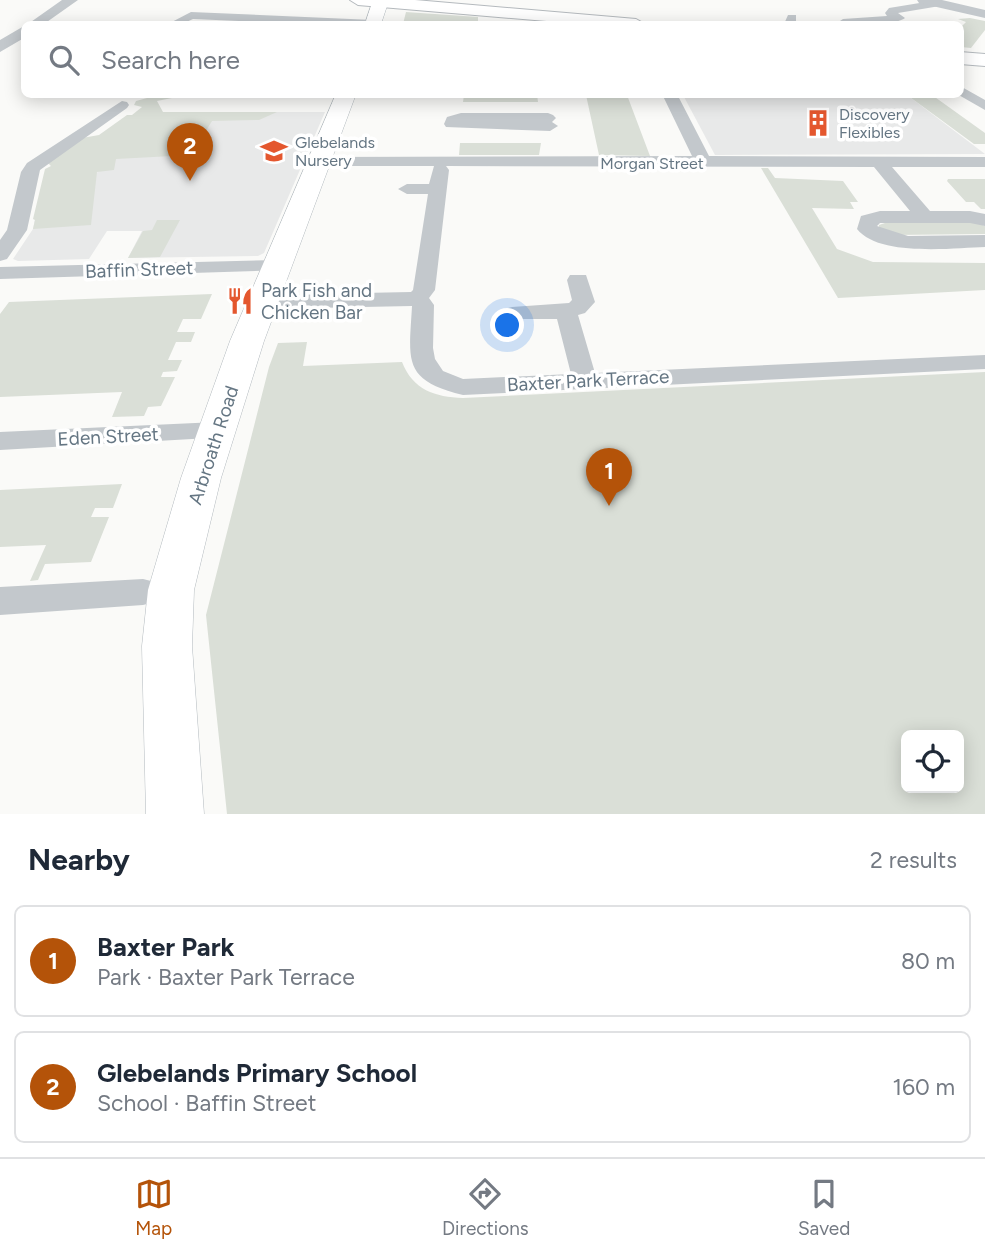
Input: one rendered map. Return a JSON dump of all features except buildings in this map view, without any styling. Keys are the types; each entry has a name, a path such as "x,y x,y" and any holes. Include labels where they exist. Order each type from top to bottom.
{"main road":[{"path":"358,0 601,21 607,13 601,0"},
{"path":"374,21 381,1"},
{"path":"964,58 985,60"},
{"name":"Arbroath Road","path":"175,814 167,646 170,590 217,430 344,98"}],"street":[{"path":"40,21 71,0"},
{"path":"924,0 985,13"},
{"path":"874,21 905,19 891,13 892,10 940,3"},
{"path":"221,17 251,4"},
{"path":"180,21 191,15 308,21"},
{"path":"0,47 21,34"},
{"path":"964,92 985,106"},
{"path":"671,98 704,163"},
{"path":"0,254 17,230 33,167 122,104"},
{"path":"548,117 452,124 452,120 461,118 548,117"},
{"path":"548,117 552,163"},
{"name":"Morgan Street","path":"320,161 985,162"},
{"path":"878,161 925,217"},
{"path":"271,284 418,299 424,290 438,180 407,189"},
{"path":"985,220 880,217 868,220 867,229 880,237 896,241 985,241"},
{"name":"Baffin Street","path":"0,273 271,284"},
{"path":"512,314 566,312 577,309 584,302 578,280"},
{"name":"Baxter Park Terrace","path":"418,299 423,305 424,367 431,377 444,384 463,387 985,362"},
{"path":"566,312 585,380"},
{"name":"Eden Street","path":"0,441 217,430"},
{"path":"0,601 143,592"}],"shaded area":[{"path":"406,12 478,17 478,21 404,21"},
{"path":"958,19 985,21 985,30 971,48 964,47 966,22"},
{"path":"172,98 157,101 163,112 277,112 259,120 212,121 191,155 116,159 114,170 97,172 91,225 33,229 45,169 51,166 48,163 82,138 99,135 127,115 132,115 142,107 134,105 136,101"},
{"path":"464,98 538,98 538,102 463,102"},
{"path":"587,98 628,98 650,156 599,155"},
{"name":"Discovery Flexibles","path":"685,98 911,98 985,154 715,155"},
{"path":"911,98 936,98 985,133 985,144 974,144"},
{"path":"163,112 325,112 264,253 258,256 128,258 142,231 107,231 89,259 13,259 33,229 35,219 115,159"},
{"path":"460,143 541,143 539,155 459,155"},
{"path":"761,168 768,168 775,178 843,181 858,202 850,202 854,209 812,208 837,249 873,262 985,263 985,290 838,298"},
{"path":"948,179 985,179 985,209 981,209 974,202 966,202"},
{"path":"157,220 180,220 160,257 128,258 143,231 152,230"},
{"path":"975,222 985,226 985,234 893,235 879,228 879,225 885,223"},
{"path":"212,294 201,319 183,319 177,332 195,332 191,342 176,342 168,360 182,360 177,371 163,372 161,377 175,377 161,406 148,407 144,416 112,417 122,392 0,397 0,314 9,302"},
{"path":"307,342 303,366 402,362 412,379 426,390 443,396 463,398 985,372 985,814 227,814 206,615 269,367 278,343"},
{"path":"122,484 113,508 95,508 91,517 109,517 91,562 45,564 38,580 30,581 46,545 0,547 0,490"}],"place":[{"name":"Discovery Flexibles","path":"818,123"},
{"name":"Glebelands Nursery","path":"274,151"},
{"name":"Glebelands Primary School","path":"190,181"},
{"name":"Park Fish and Chicken Bar","path":"240,301"},
{"name":"Baxter Park","path":"609,506"}]}
